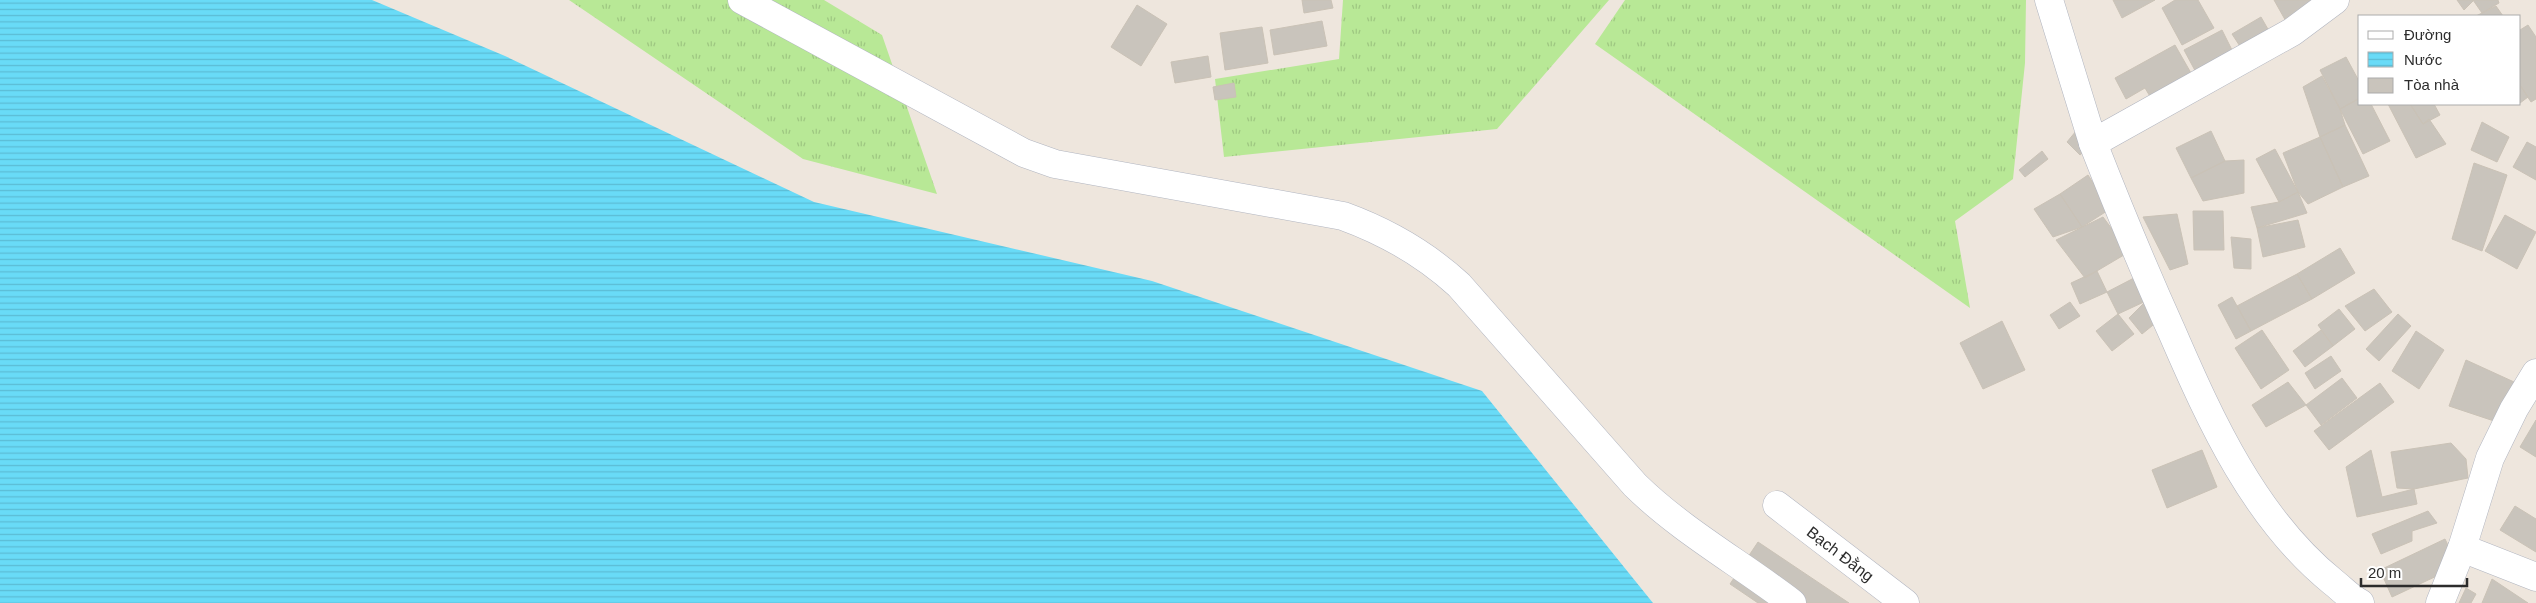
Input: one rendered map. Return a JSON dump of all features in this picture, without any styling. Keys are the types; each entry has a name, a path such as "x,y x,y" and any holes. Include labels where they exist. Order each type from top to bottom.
{"street":[{"path":"742,0 1007,144 1047,161 1078,170 1343,216 1374,227 1433,262 1458,284 1635,485 1657,506 1751,571 1792,603"},
{"path":"2049,0 2093,143 2136,252 2197,389 2247,481 2269,516 2315,568 2360,603"},
{"path":"2093,143 2292,32 2335,0"},
{"path":"2440,603 2462,548 2490,458 2514,408 2536,373"},
{"name":"Bạch Đằng","path":"1777,505 1905,603"},
{"path":"2462,548 2536,577"}],"green space":[{"path":"569,0 824,0 882,35 937,194 803,159"},
{"path":"1343,0 1609,0 1497,129 1224,157 1215,79 1339,59"},
{"path":"1625,0 2026,0 2025,63 2013,179 1955,221 1970,308 1595,44"}],"water":[{"path":"0,0 372,0 505,56 814,202 1152,281 1482,391 1653,603 0,603"}],"building":[{"path":"1302,0 1331,0 1333,8 1304,13"},
{"path":"2113,0 2155,0 2122,18"},
{"path":"2175,0 2198,0 2214,28 2182,45 2162,8"},
{"path":"2274,0 2337,0 2292,32"},
{"path":"2457,0 2474,0 2464,10"},
{"path":"2473,0 2498,0 2499,3 2482,13"},
{"path":"1137,5 1167,24 1141,66 1111,47"},
{"path":"2496,6 2502,15 2478,15"},
{"path":"2261,17 2273,38 2245,54 2232,34"},
{"path":"1322,21 1327,46 1274,55 1270,30"},
{"path":"2528,25 2536,37 2536,99 2531,102 2521,87 2521,29"},
{"path":"1262,27 1268,63 1225,70 1220,33"},
{"path":"2222,30 2236,58 2199,78 2184,50"},
{"path":"2175,45 2195,80 2154,103 2145,88 2126,99 2115,78"},
{"path":"1208,56 1211,77 1175,83 1171,62"},
{"path":"2346,57 2358,79 2358,99 2340,109 2320,70"},
{"path":"2322,76 2340,109 2345,125 2320,137 2303,87"},
{"path":"1234,83 1236,97 1215,100 1213,87"},
{"path":"2521,86 2528,97 2521,102"},
{"path":"2358,99 2358,105 2372,105 2390,141 2363,154 2340,109"},
{"path":"2389,105 2411,105 2423,124 2429,119 2446,144 2416,158"},
{"path":"2411,105 2435,105 2440,115 2423,124"},
{"path":"2482,122 2509,137 2497,162 2471,150"},
{"path":"2081,125 2096,141 2080,155 2067,142"},
{"path":"2345,125 2369,176 2343,187 2320,137"},
{"path":"2211,131 2225,161 2191,178 2176,148"},
{"path":"2320,137 2343,187 2308,204 2298,192 2283,153"},
{"path":"2527,142 2536,147 2536,180 2513,167"},
{"path":"2275,149 2298,192 2279,202 2256,159"},
{"path":"2042,151 2048,159 2025,177 2019,170"},
{"path":"2244,160 2244,193 2203,201 2191,178 2225,161"},
{"path":"2474,163 2507,175 2482,251 2452,239"},
{"path":"2088,175 2110,209 2082,227 2060,194"},
{"path":"2298,192 2307,213 2257,228 2251,207 2279,202"},
{"path":"2060,194 2082,227 2053,237 2034,209"},
{"path":"2193,211 2223,211 2224,250 2194,250"},
{"path":"2177,214 2188,264 2170,270 2143,217"},
{"path":"2505,215 2536,232 2517,269 2485,251"},
{"path":"2103,217 2129,252 2085,278 2056,240"},
{"path":"2298,220 2305,247 2263,257 2257,228"},
{"path":"2231,237 2251,239 2251,269 2234,268"},
{"path":"2340,248 2355,273 2312,299 2297,274"},
{"path":"2097,271 2107,292 2080,304 2071,283"},
{"path":"2297,274 2312,299 2251,331 2237,306"},
{"path":"2134,278 2146,301 2118,314 2107,292"},
{"path":"2374,289 2392,312 2365,331 2345,306"},
{"path":"2232,297 2251,331 2236,339 2218,305"},
{"path":"2146,301 2163,317 2142,334 2129,318"},
{"path":"2070,302 2080,316 2059,329 2050,315"},
{"path":"2339,309 2355,329 2333,346 2318,325"},
{"path":"2118,314 2134,334 2112,351 2096,331"},
{"path":"2398,314 2411,326 2379,361 2366,349"},
{"path":"2002,321 2025,370 1983,389 1960,343"},
{"path":"2262,330 2289,370 2261,389 2235,348"},
{"path":"2321,330 2333,346 2305,367 2293,351"},
{"path":"2416,331 2444,350 2419,389 2392,371"},
{"path":"2331,356 2341,371 2315,389 2305,373"},
{"path":"2466,360 2525,387 2506,425 2449,406"},
{"path":"2342,378 2357,398 2321,425 2306,405"},
{"path":"2288,382 2306,405 2266,427 2252,405"},
{"path":"2380,383 2394,402 2329,450 2314,431"},
{"path":"2536,420 2536,457 2520,447"},
{"path":"2451,443 2466,459 2468,478 2414,489 2397,488 2391,452"},
{"path":"2202,450 2217,487 2167,508 2152,470"},
{"path":"2371,450 2382,497 2414,489 2417,504 2357,517 2346,467"},
{"path":"2515,506 2536,519 2536,552 2500,530"},
{"path":"2428,511 2437,523 2412,531 2412,541 2381,554 2372,534"},
{"path":"2445,539 2458,566 2392,597 2380,570"},
{"path":"1758,542 1849,603 1758,603 1730,584"},
{"path":"2492,579 2528,603 2482,603"},
{"path":"2466,588 2476,594 2471,603 2459,603"}]}
